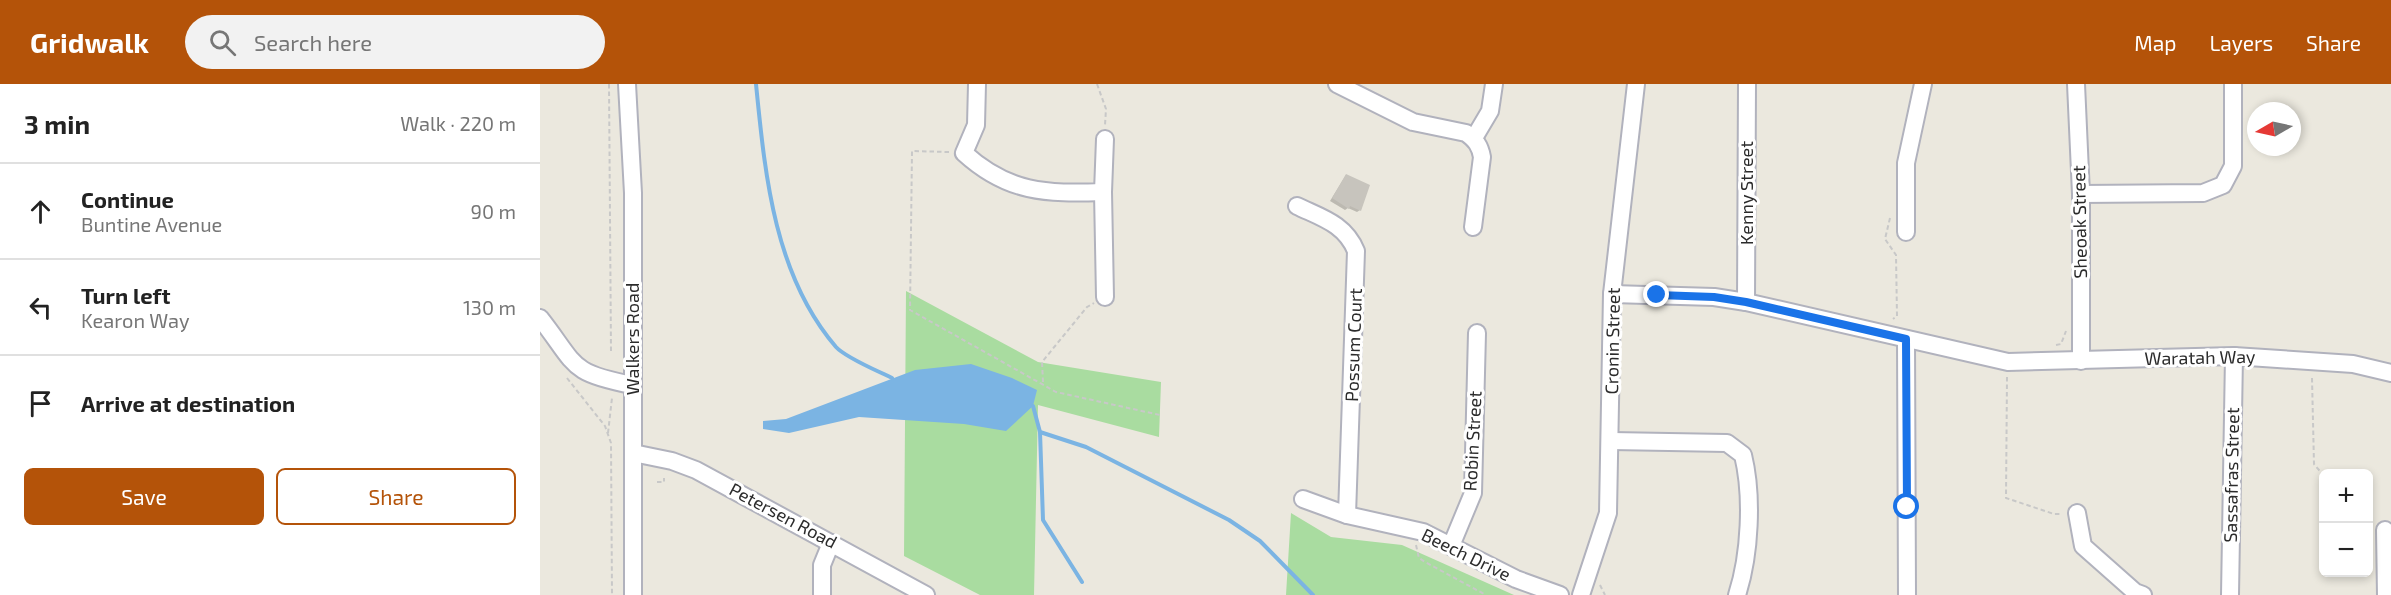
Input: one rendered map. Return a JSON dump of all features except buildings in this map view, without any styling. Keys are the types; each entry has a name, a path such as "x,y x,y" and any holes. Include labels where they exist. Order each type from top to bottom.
{"street":[{"name":"Walkers Road","path":"627,84 633,194 633,595"},
{"path":"977,84 976,125 964,153 984,171 1041,193 1103,192"},
{"path":"1337,84 1413,122 1466,133 1474,138 1480,147 1482,157 1473,227"},
{"path":"1474,138 1491,111 1494,84"},
{"name":"Cronin Street","path":"1581,595 1594,576 1608,513 1612,294 1636,84"},
{"name":"Kenny Street","path":"1746,302 1747,84"},
{"path":"1906,232 1906,163 1923,84"},
{"name":"Sheoak Street","path":"2076,84 2081,194 2081,361"},
{"path":"2081,194 2203,193 2223,185 2233,166 2233,84"},
{"path":"1105,139 1103,192 1105,297"},
{"name":"Possum Court","path":"1297,206 1338,225 1350,237 1356,251 1347,515"},
{"name":"Waratah Way","path":"1612,294 1714,297 1746,302 2008,362 2234,356 2353,364 2391,373"},
{"path":"540,318 564,354 577,367 600,378 633,385"},
{"name":"Robin Street","path":"1451,546 1473,493 1478,333"},
{"path":"1906,339 1907,595"},
{"name":"Sassafras Street","path":"2230,595 2234,356"},
{"path":"1611,441 1727,442 1743,455 1748,474 1746,568 1737,595"},
{"name":"Petersen Road","path":"633,453 672,461 696,470 926,595"},
{"name":"Beech Drive","path":"1303,499 1347,515 1418,530 1516,579 1560,595"},
{"path":"2077,513 2083,546 2135,592 2143,595"},
{"path":"2385,530 2386,595"},
{"path":"822,595 822,565 831,543"}],"path":[{"path":"609,84 611,352"},
{"path":"1096,84 1106,109 1105,139"},
{"path":"964,153 912,151 910,310 1043,382 1056,392 1160,416"},
{"path":"1043,382 1042,362 1087,307 1105,297"},
{"path":"2054,346 2061,344 2067,328"},
{"path":"2008,362 2006,498 2054,514 2077,513"},
{"path":"564,374 608,433 611,443 612,595"},
{"path":"2312,378 2314,464 2319,470"},
{"path":"608,433 612,398"},
{"path":"657,482 664,482 664,478"},
{"path":"1418,530 1416,543 1419,558 1486,595"},
{"path":"1594,576 1605,595"}],"green space":[{"path":"906,291 1038,362 1161,382 1159,437 1038,405 1034,595 980,595 904,556"},
{"path":"1291,513 1331,537 1402,545 1514,595 1286,595"}],"water":[{"path":"971,364 1012,378 1037,390 1033,406 1006,431 964,424 859,417 789,433 763,429 763,421 786,419 915,370"}],"waterway":[{"path":"756,84 769,188 776,222 799,288 815,319 836,347 854,360 892,378"},
{"path":"1033,406 1040,432 1086,447 1229,520 1260,541 1313,595"},
{"path":"1040,432 1043,520 1082,582"}],"route":[{"path":"1657,295 1714,297 1746,302 1906,339 1907,507"}]}
